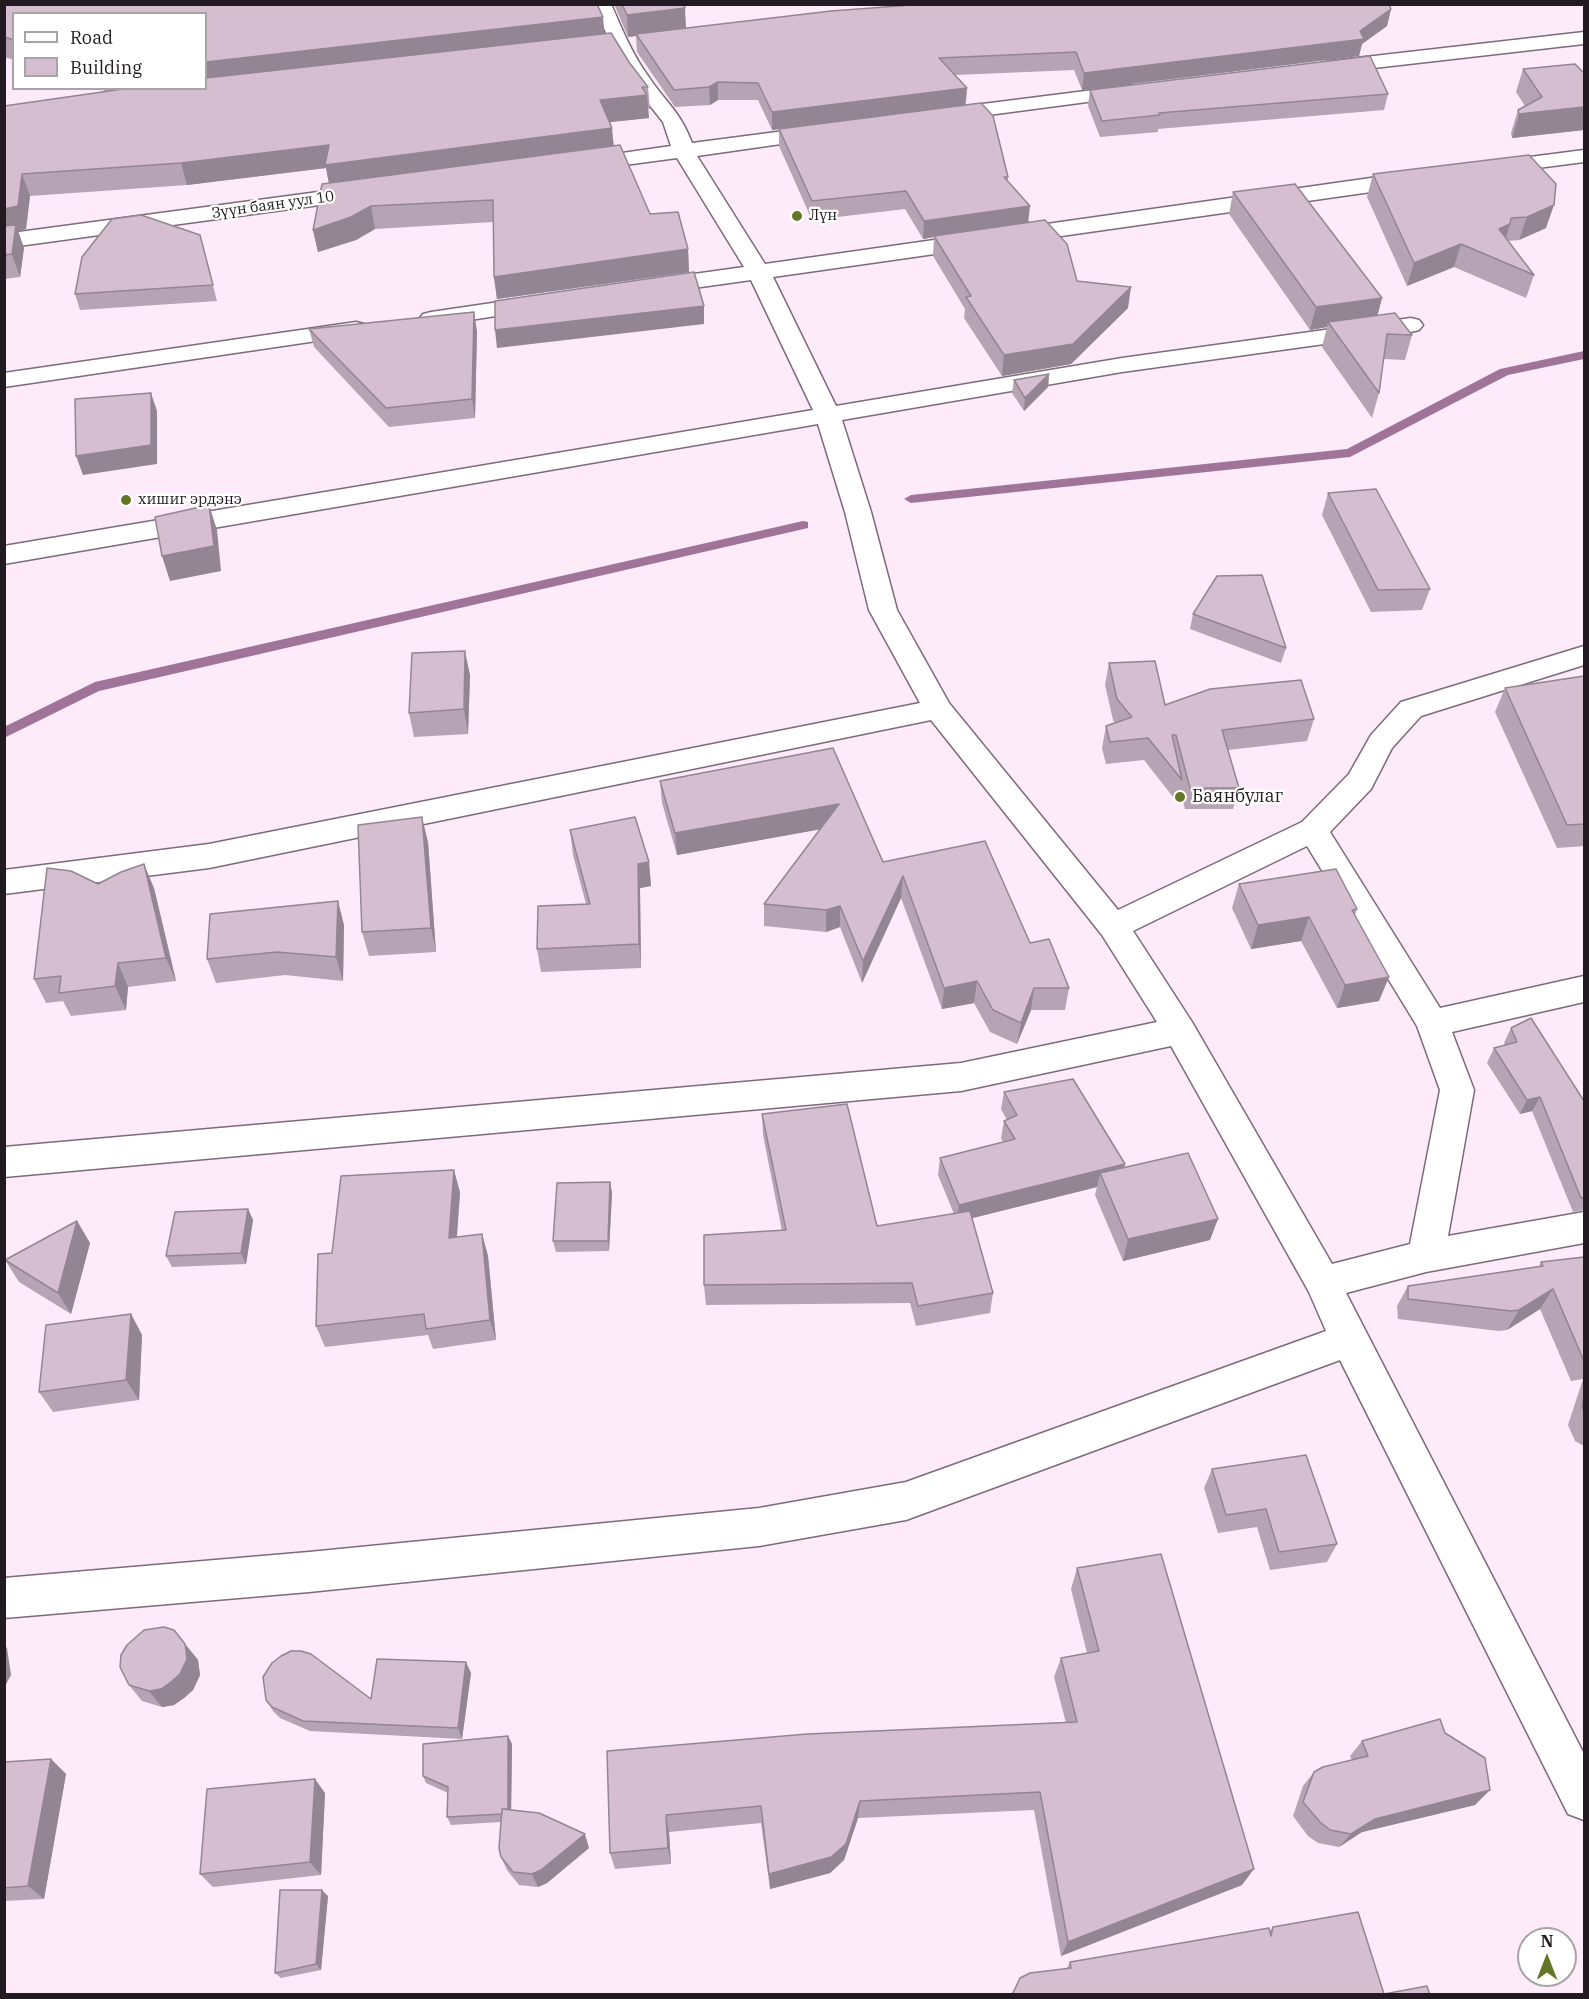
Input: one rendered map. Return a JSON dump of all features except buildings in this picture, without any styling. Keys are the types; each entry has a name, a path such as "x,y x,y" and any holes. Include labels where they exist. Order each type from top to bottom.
{"street":[{"path":"602,4 620,46 639,79 673,121 684,152 759,272 828,416 858,512 883,610 938,710 1113,926 1180,1031 1323,1283 1349,1340 1584,1798"},
{"path":"1310,69 1584,38"},
{"path":"596,49 643,44"},
{"path":"927,117 1147,89"},
{"path":"557,168 846,129"},
{"path":"1467,172 1584,156"},
{"path":"629,290 1432,177"},
{"name":"Зүүн баян уул 10","path":"4,241 385,190"},
{"path":"405,322 559,300"},
{"path":"4,380 382,326"},
{"path":"4,555 1122,365 1411,326"},
{"path":"1113,926 1312,830 1360,781 1381,742 1412,709 1584,655"},
{"path":"4,882 209,856 938,710"},
{"path":"1312,830 1432,1023 1456,1090 1426,1256"},
{"path":"1432,1023 1584,989"},
{"path":"4,1162 961,1077 1180,1031"},
{"path":"1323,1283 1426,1256 1584,1228"},
{"path":"4,1598 309,1572 759,1527 906,1502 1349,1340"}],"waterway":[{"path":"911,499 1350,453 1504,372 1584,355"},
{"path":"4,733 95,687 803,525"}],"place":[{"name":"Лүн","path":"797,216"},
{"name":"хишиг эрдэнэ","path":"126,500"},
{"name":"Баянбулаг","path":"1180,797"}]}
